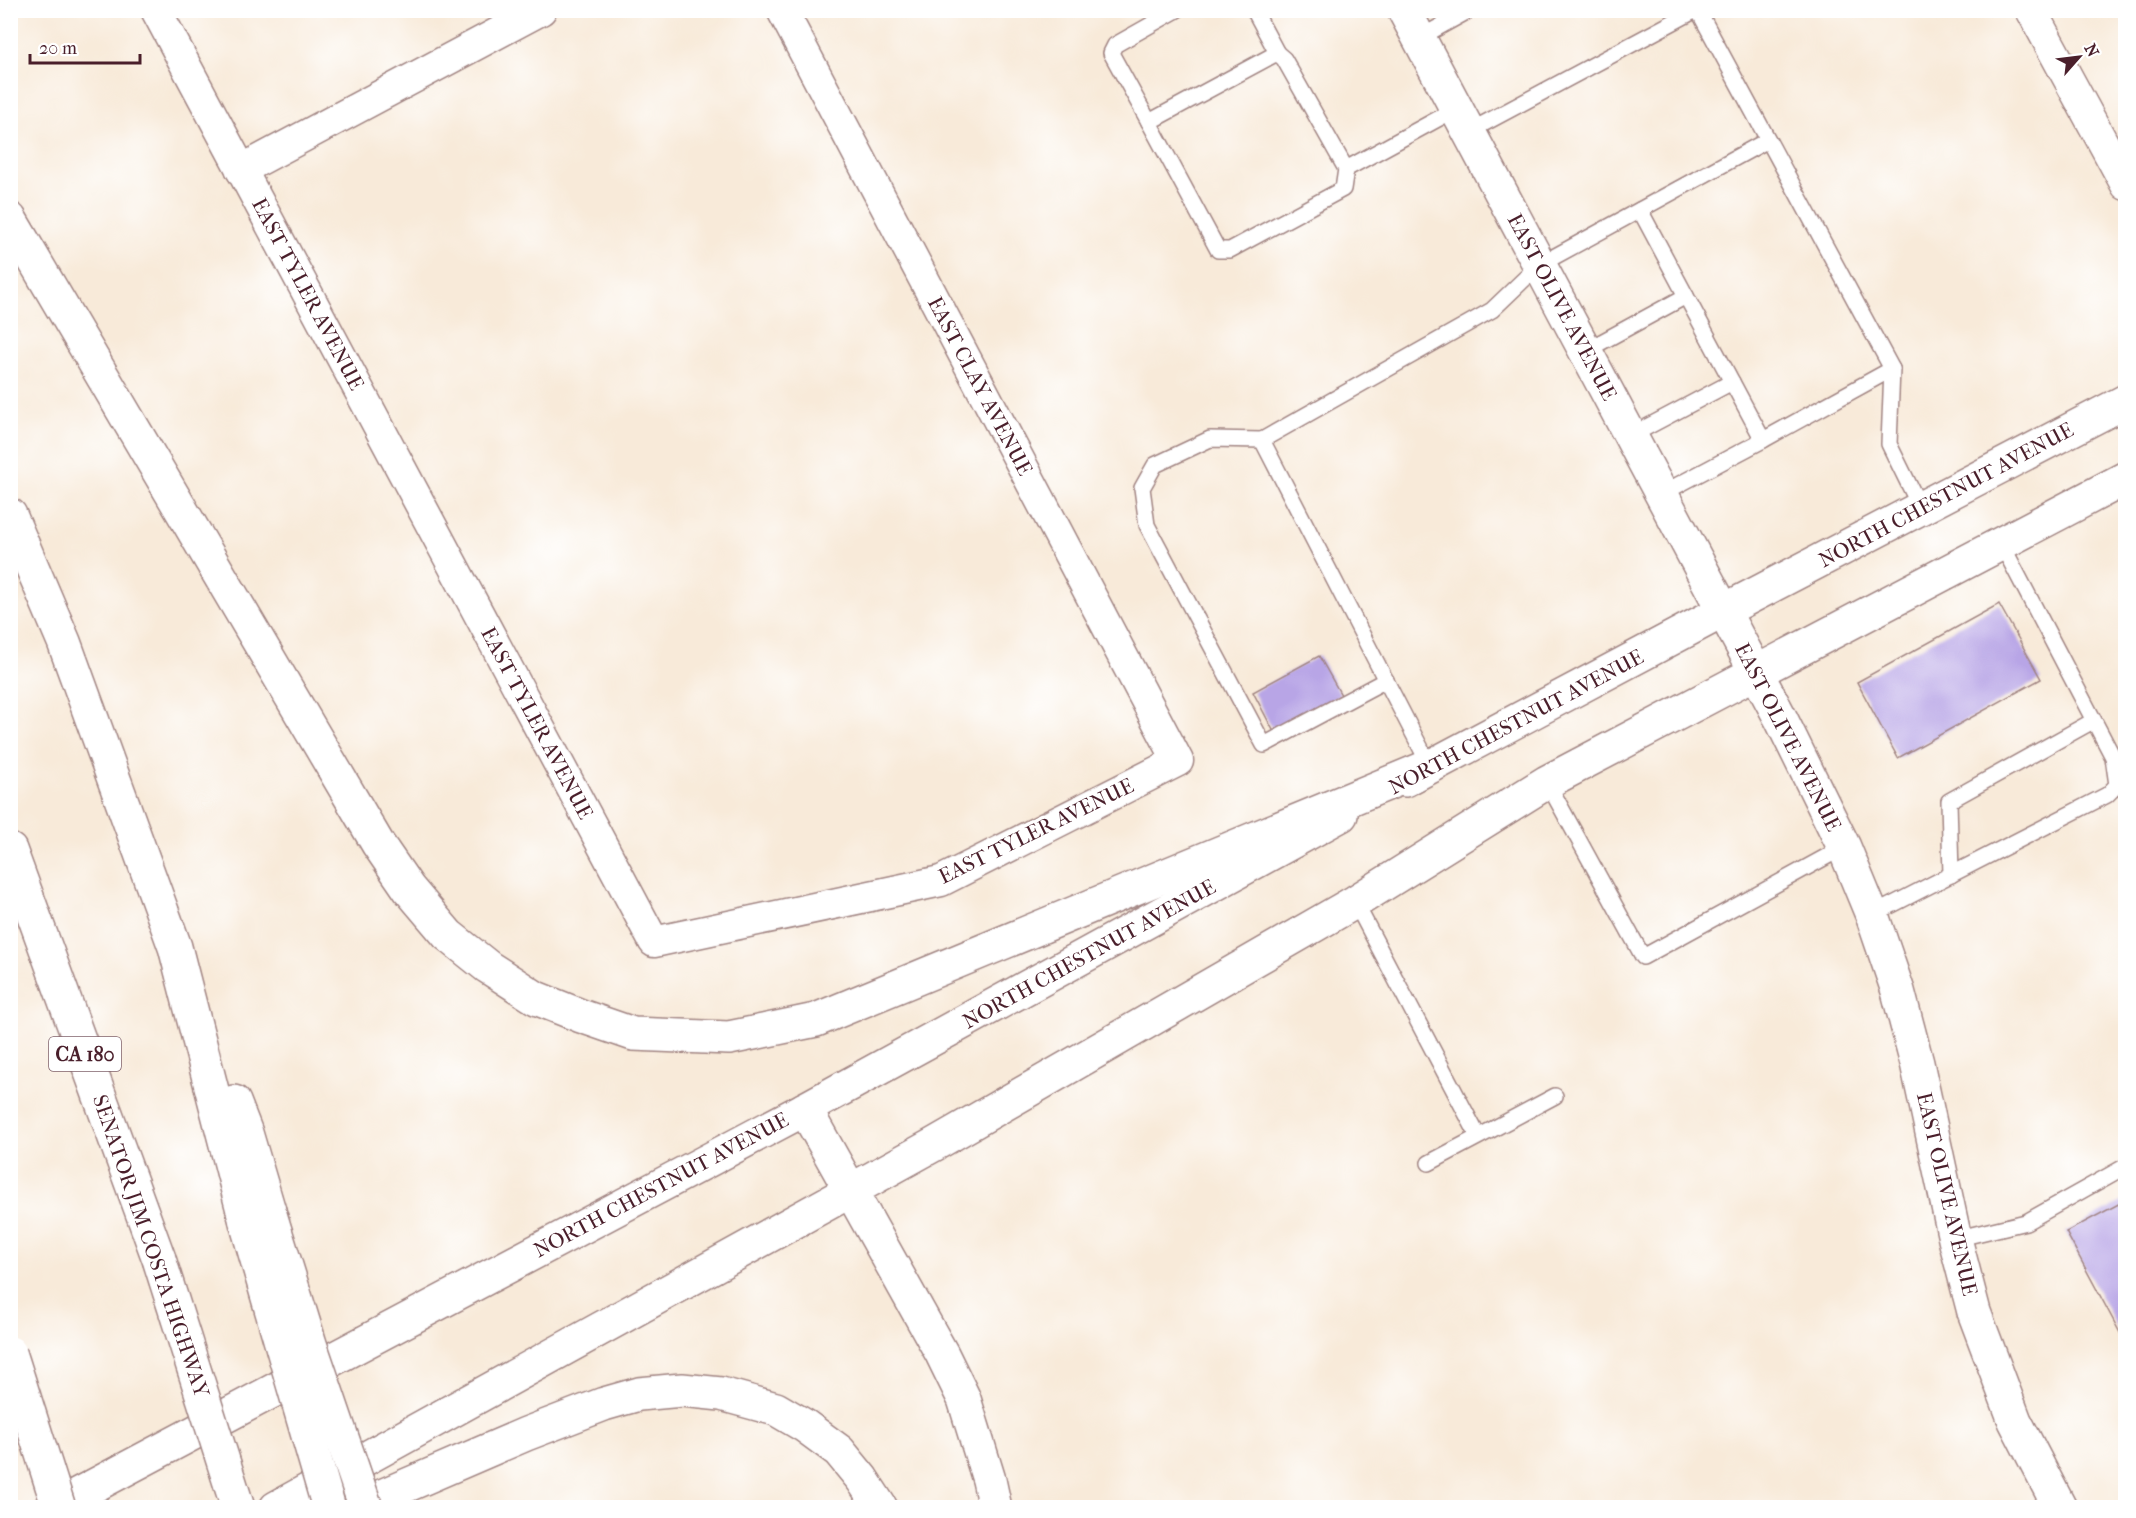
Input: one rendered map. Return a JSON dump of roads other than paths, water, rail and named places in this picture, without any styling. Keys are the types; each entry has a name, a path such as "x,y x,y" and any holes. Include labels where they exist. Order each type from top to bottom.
{"main road":[{"name":"EAST OLIVE AVENUE","path":"1411,24 1796,747 1844,847 1872,915 1898,991 1917,1063 1955,1239 1974,1312 2015,1421 2061,1508"},
{"path":"10,219 378,844 409,889 448,935 488,967 536,998 581,1016 633,1034 729,1038 816,1020 1430,766"},
{"name":"NORTH CHESTNUT AVENUE","path":"52,1508 805,1109 1430,766 2126,401"},
{"path":"276,1508 852,1191 1355,902 1547,782 2126,478"},
{"path":"10,515 63,642 175,947 257,1217 329,1508"},
{"name":"SENATOR JIM COSTA HIGHWAY","path":"10,850 159,1259 238,1508"},
{"path":"805,1109 942,1354 964,1399 989,1480 995,1508"},
{"path":"257,1217 310,1344 366,1508"},
{"path":"10,1353 58,1508"},
{"path":"354,1508 526,1434 604,1404 639,1394 682,1390 722,1394 776,1409 805,1426 839,1451 862,1479 881,1508"}],"street":[{"name":"EAST TYLER AVENUE","path":"156,10 654,942 941,880 1178,761"},
{"path":"241,170 541,10"},
{"name":"EAST CLAY AVENUE","path":"782,10 1178,761"},
{"path":"2031,10 2126,185"}],"lane":[{"path":"1177,10 1115,45 1112,53 1218,250 1230,250 1343,189 1346,169 1254,10"},
{"path":"1411,24 1470,10"},
{"path":"1346,169 1462,120 1697,10 1892,369 1889,444 1921,509"},
{"path":"1149,122 1277,53"},
{"path":"1386,680 1264,745 1147,525 1142,488 1155,465 1210,439 1262,440 1492,310 1539,265 1768,140"},
{"path":"1640,210 1763,440"},
{"path":"1585,351 1686,296"},
{"path":"1661,494 1892,369"},
{"path":"1630,436 1732,382"},
{"path":"1262,440 1430,766"},
{"path":"1872,915 2107,795 2121,782 2113,757 2001,543"},
{"path":"1951,875 1949,801 2094,722"},
{"path":"1547,782 1643,957 1844,847"},
{"path":"1355,902 1478,1136"},
{"path":"1429,1163 1555,1096"},
{"path":"1955,1239 2026,1222 2126,1166"}]}
